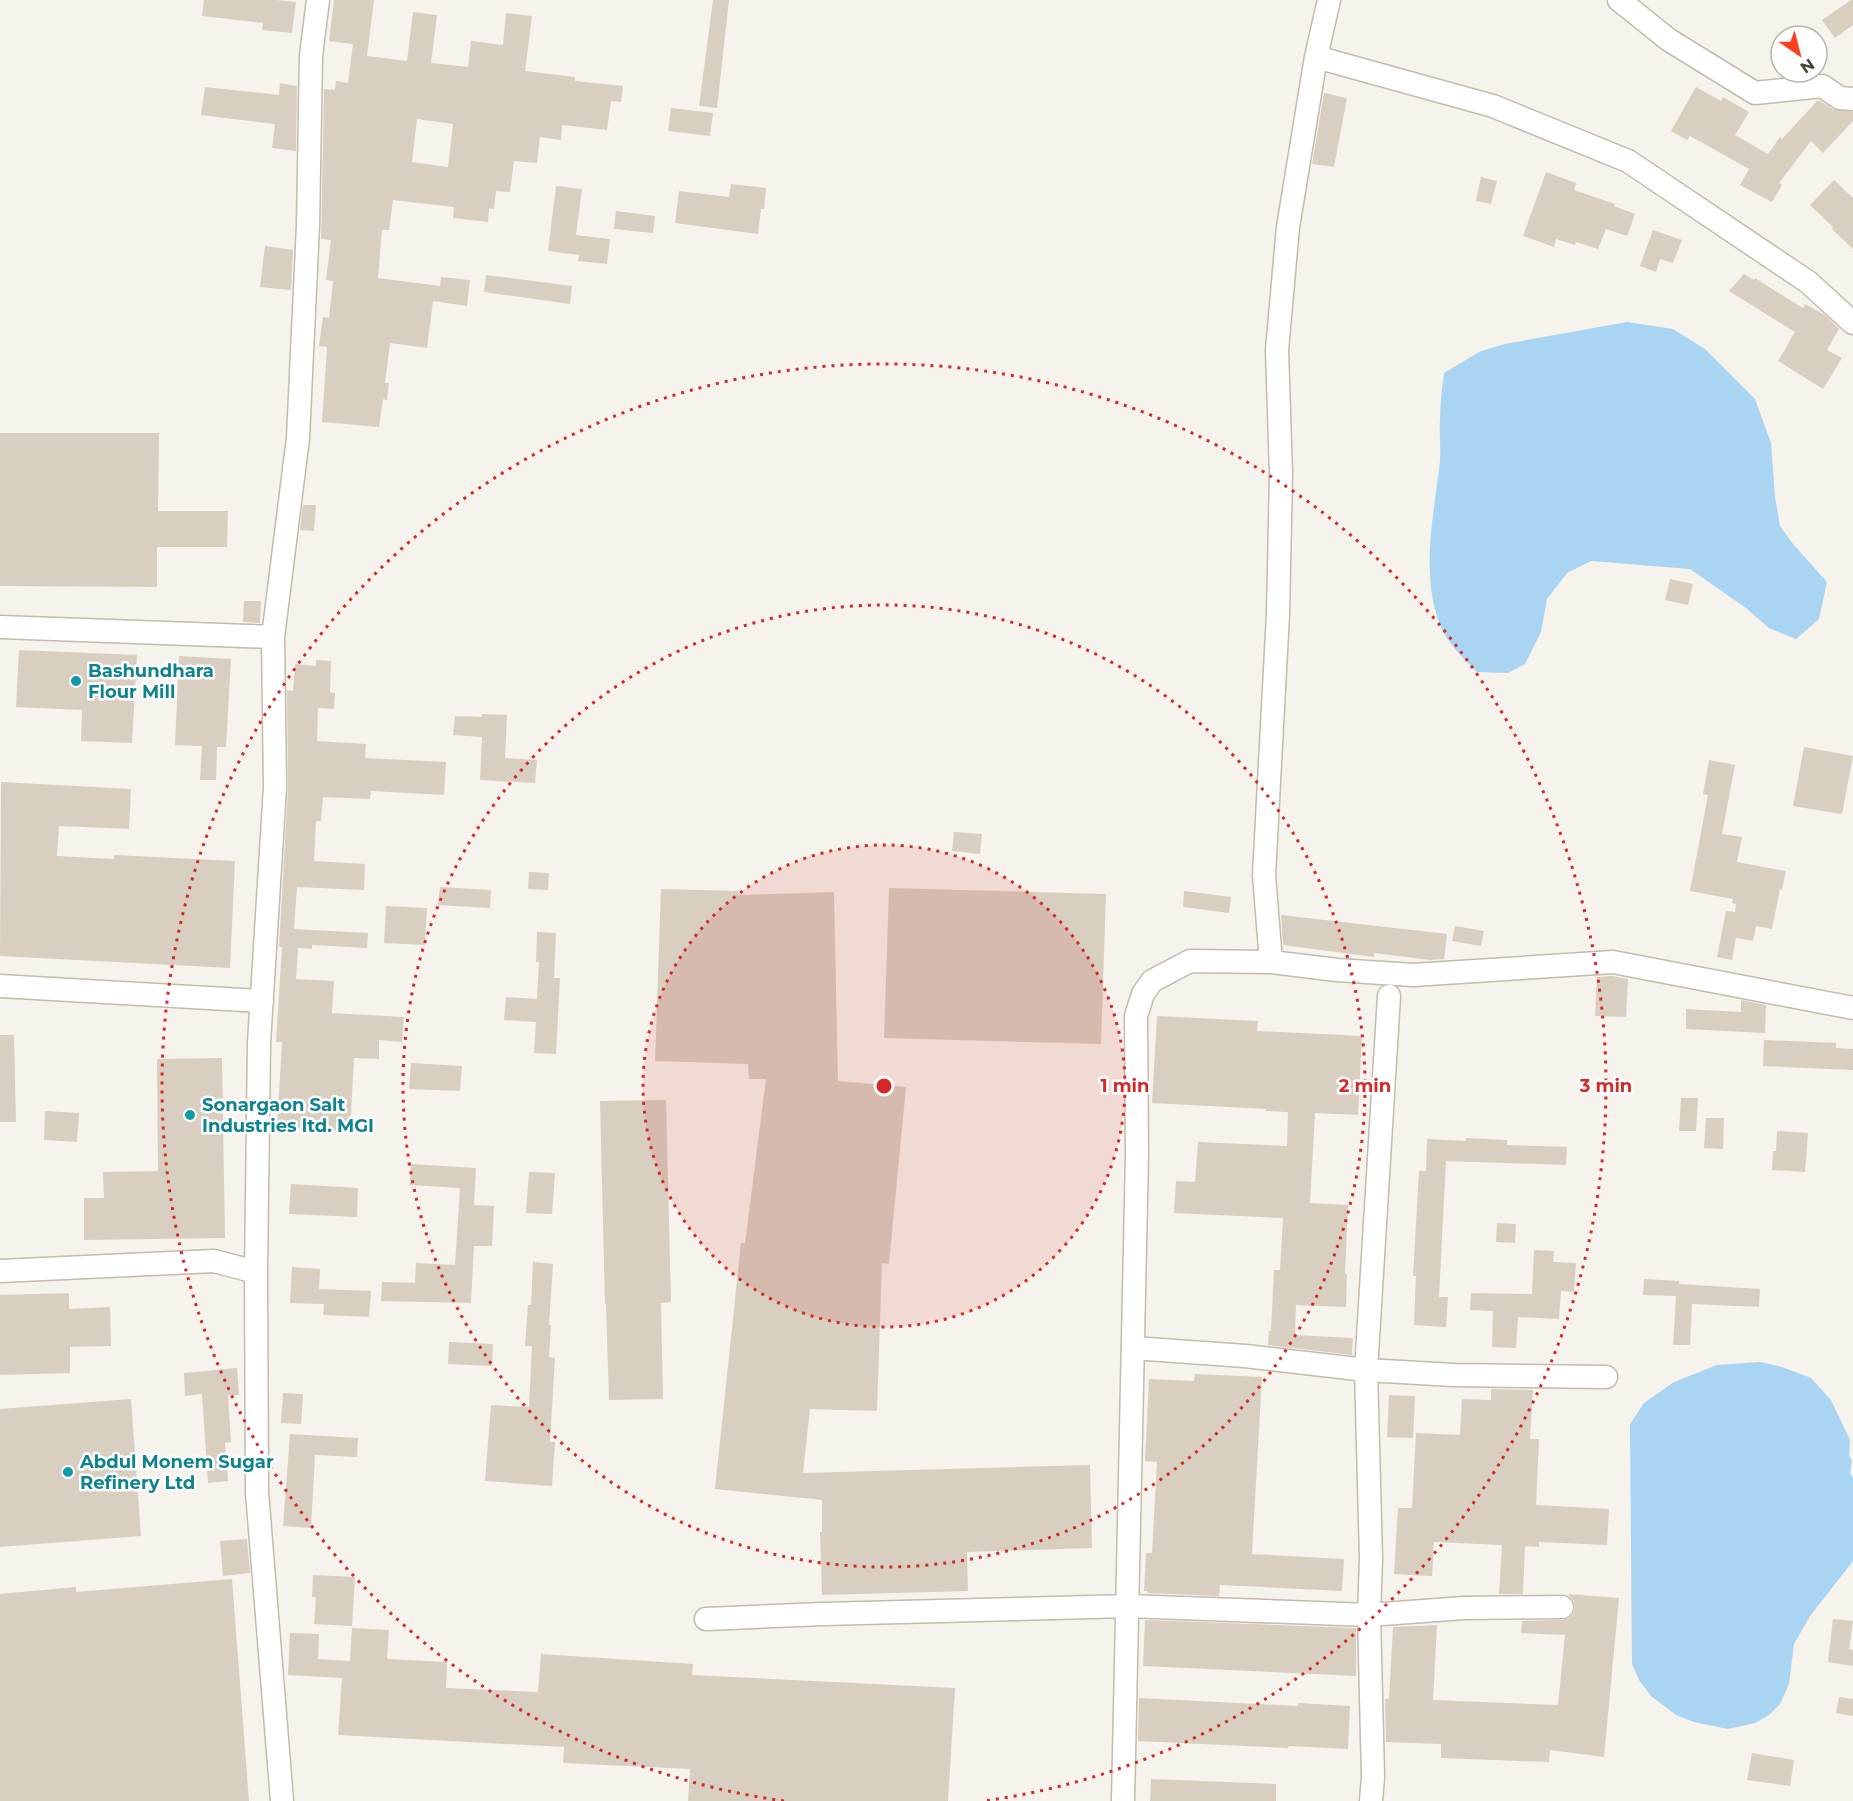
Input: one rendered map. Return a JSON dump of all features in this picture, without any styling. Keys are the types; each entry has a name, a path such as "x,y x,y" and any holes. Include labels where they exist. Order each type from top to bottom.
{"street":[{"path":"282,1801 257,1492 256,1272 259,1043 275,787 273,638 298,438 308,225 311,56 318,0"},
{"path":"1271,962 1264,875 1278,614 1281,474 1277,350 1288,227 1316,57 1329,0"},
{"path":"1619,0 1669,40 1755,93 1821,86 1839,98 1853,99"},
{"path":"1316,57 1493,106 1628,161 1808,282 1853,323"},
{"path":"0,627 273,638"},
{"path":"1123,1801 1137,1154 1136,1016 1143,994 1152,981 1190,961 1271,962 1336,970 1413,975 1613,962 1853,1008"},
{"path":"0,986 262,1000"},
{"path":"1371,1801 1373,1777 1369,1616 1371,1559 1366,1371 1389,996"},
{"path":"0,1271 214,1261 256,1272"},
{"path":"1133,1348 1245,1356 1366,1371 1606,1377"},
{"path":"706,1619 1128,1606 1369,1616 1464,1608 1562,1607"}],"water":[{"path":"1627,322 1673,329 1705,349 1755,399 1771,443 1775,497 1780,526 1827,582 1819,619 1796,639 1769,628 1746,608 1690,569 1591,561 1567,573 1547,599 1541,632 1525,664 1508,673 1477,672 1443,632 1434,605 1431,585 1430,543 1440,461 1440,408 1444,373 1481,351 1505,344"},
{"path":"1760,1362 1782,1367 1811,1378 1831,1400 1850,1440 1849,1456 1852,1460 1850,1473 1853,1478 1853,1561 1810,1616 1794,1644 1789,1684 1780,1704 1769,1715 1755,1723 1728,1729 1694,1722 1676,1715 1651,1696 1639,1680 1632,1664 1630,1424 1644,1403 1674,1382 1717,1365"}],"building":[{"path":"204,0 296,2 292,33 262,30 263,23 202,16"},
{"path":"334,0 374,0 367,56 407,61 413,12 437,15 431,63 468,67 471,41 503,45 506,13 532,16 525,71 575,77 575,81 623,86 621,102 611,101 607,130 562,125 561,140 540,137 537,163 514,161 510,192 496,191 494,209 489,208 488,222 453,218 454,207 393,200 389,230 382,230 378,278 440,286 441,277 470,280 467,306 433,301 427,348 390,343 385,383 389,383 387,400 383,399 379,427 322,422 327,347 319,346 323,317 329,318 333,281 326,280 331,240 321,239 324,89 335,90 336,81 348,83 353,44 329,41","holes":["417,119 453,124 448,167 412,162"]},
{"path":"713,0 729,0 717,108 699,106"},
{"path":"1853,0 1853,25 1835,38 1829,30 1829,24 1825,24 1822,20"},
{"path":"280,83 297,86 296,151 272,148 275,124 201,115 205,87 279,95"},
{"path":"1696,87 1721,101 1723,97 1749,112 1735,135 1768,154 1780,137 1782,139 1818,100 1833,109 1853,112 1853,121 1823,153 1811,141 1779,183 1782,185 1772,202 1740,185 1749,169 1690,136 1687,140 1671,131"},
{"path":"1324,93 1347,98 1334,167 1312,164"},
{"path":"671,108 713,113 710,136 668,131"},
{"path":"1546,172 1576,183 1574,190 1615,204 1614,206 1635,214 1627,236 1606,229 1598,249 1556,239 1554,247 1523,236"},
{"path":"1481,177 1497,181 1491,204 1476,201"},
{"path":"1834,180 1853,198 1853,249 1810,205"},
{"path":"731,184 766,188 758,234 675,223 679,191 729,197"},
{"path":"556,186 582,189 576,235 610,239 607,264 578,261 579,255 548,251"},
{"path":"616,211 655,216 653,233 614,229"},
{"path":"1653,230 1682,240 1673,263 1660,259 1656,272 1640,266"},
{"path":"265,246 293,250 291,290 260,287"},
{"path":"1744,274 1754,280 1755,278 1803,308 1805,304 1825,315 1839,329 1827,350 1842,358 1823,389 1778,361 1795,332 1729,291"},
{"path":"486,275 572,286 570,304 484,292"},
{"path":"0,433 159,433 158,511 228,511 227,547 157,547 157,587 0,586"},
{"path":"303,505 316,505 314,531 300,530"},
{"path":"1670,579 1693,584 1688,605 1665,600"},
{"path":"244,601 261,601 260,623 243,622"},
{"name":"Bashundhara Flour Mill","path":"19,650 137,655 132,743 81,741 82,710 16,707"},
{"path":"179,656 231,659 226,747 217,747 216,780 200,780 202,746 175,745"},
{"path":"316,660 331,661 330,692 335,693 334,709 318,708 317,741 366,744 365,758 446,762 444,795 371,791 370,799 323,797 321,821 316,821 314,861 365,864 364,890 297,887 294,929 368,933 367,948 312,945 312,949 298,948 296,979 334,981 332,1013 404,1017 402,1042 379,1040 379,1059 354,1058 350,1131 277,1127 282,1042 276,1042 282,947 279,947 288,788 287,690 293,691 295,664 316,666"},
{"path":"482,714 507,715 505,758 537,760 535,783 480,780 482,737 453,735 455,716 482,717"},
{"path":"1804,747 1853,756 1842,814 1793,806"},
{"path":"1709,760 1735,765 1722,834 1742,837 1737,862 1786,871 1772,929 1756,926 1753,941 1736,938 1732,960 1717,957 1726,911 1735,912 1736,904 1732,903 1733,899 1690,891 1708,795 1703,794"},
{"path":"1,782 131,789 129,829 59,826 57,856 114,859 114,855 235,861 230,968 0,956"},
{"path":"954,832 982,834 980,854 952,851"},
{"path":"529,872 549,873 548,890 528,889"},
{"path":"440,887 491,890 490,908 438,905"},
{"path":"889,888 1106,894 1101,1044 884,1038"},
{"path":"661,889 738,891 738,895 834,892 838,1081 906,1087 889,1264 882,1263 877,1411 810,1409 803,1473 1090,1465 1092,1548 967,1552 968,1591 822,1595 820,1532 822,1532 822,1500 715,1489 741,1243 745,1243 766,1079 749,1079 748,1064 655,1061"},
{"path":"1184,891 1231,897 1229,913 1183,907"},
{"path":"386,906 427,908 425,945 384,943"},
{"path":"1281,915 1447,934 1444,959 1430,960 1374,953 1374,957 1283,945"},
{"path":"1455,926 1484,931 1481,946 1452,941"},
{"path":"537,932 556,933 554,978 560,978 556,1054 534,1053 536,1022 504,1020 506,997 537,999 539,962 536,962"},
{"path":"1612,976 1628,979 1626,1017 1595,1016 1597,977"},
{"path":"1741,1000 1766,1005 1765,1033 1686,1029 1686,1009 1741,1012"},
{"path":"1157,1016 1258,1021 1257,1031 1362,1036 1358,1115 1315,1113 1310,1203 1348,1205 1346,1307 1296,1305 1295,1335 1353,1338 1352,1355 1268,1345 1269,1331 1271,1331 1274,1270 1280,1270 1283,1218 1174,1213 1176,1181 1195,1182 1198,1142 1287,1146 1288,1112 1152,1103"},
{"path":"0,1035 14,1035 16,1122 0,1122"},
{"path":"1764,1040 1836,1043 1836,1048 1853,1049 1853,1070 1763,1066"},
{"name":"Sonargaon Salt Industries ltd. MGI","path":"222,1058 225,1238 84,1240 84,1198 104,1198 103,1172 158,1171 157,1059"},
{"path":"411,1063 462,1066 460,1091 409,1089"},
{"path":"1681,1098 1698,1098 1696,1131 1679,1131"},
{"path":"666,1100 671,1302 661,1303 663,1399 609,1400 600,1101"},
{"path":"45,1111 79,1113 77,1142 44,1140"},
{"path":"1706,1118 1724,1118 1723,1149 1704,1148"},
{"path":"1777,1131 1808,1133 1805,1172 1772,1170"},
{"path":"1466,1138 1507,1140 1507,1145 1567,1147 1566,1165 1446,1161 1439,1297 1448,1297 1446,1327 1414,1325 1416,1276 1413,1276 1419,1171 1426,1171 1427,1139 1466,1141"},
{"path":"411,1164 476,1168 474,1205 494,1206 492,1246 474,1246 471,1303 381,1301 382,1282 415,1283 416,1263 455,1265 460,1188 410,1185"},
{"path":"529,1172 555,1173 552,1214 526,1213"},
{"path":"291,1184 358,1188 357,1217 289,1214"},
{"path":"1497,1223 1516,1224 1515,1243 1496,1242"},
{"path":"1534,1250 1554,1251 1553,1262 1576,1263 1574,1292 1561,1291 1559,1319 1518,1317 1516,1348 1492,1347 1493,1311 1470,1310 1471,1293 1532,1294"},
{"path":"533,1262 553,1264 549,1325 551,1325 549,1357 555,1358 550,1442 555,1442 552,1486 485,1481 491,1405 529,1407 532,1346 525,1346 528,1305 531,1305"},
{"path":"292,1267 320,1269 319,1289 371,1291 369,1317 323,1315 324,1304 290,1303"},
{"path":"1644,1279 1679,1281 1679,1284 1760,1289 1759,1307 1692,1304 1690,1345 1673,1345 1676,1296 1643,1295"},
{"path":"69,1293 69,1309 110,1307 111,1346 70,1347 70,1373 0,1375 0,1295"},
{"path":"449,1342 493,1344 492,1366 448,1364"},
{"path":"237,1368 239,1395 228,1395 231,1442 225,1443 228,1481 208,1483 202,1394 185,1396 184,1373"},
{"path":"1195,1374 1262,1377 1252,1554 1344,1559 1342,1591 1220,1585 1219,1596 1144,1591 1146,1553 1152,1553 1157,1462 1145,1461 1149,1379 1194,1381"},
{"path":"1491,1389 1533,1390 1530,1439 1539,1439 1536,1505 1609,1509 1607,1545 1539,1542 1539,1547 1525,1546 1523,1594 1499,1594 1502,1545 1434,1542 1432,1576 1394,1574 1398,1508 1412,1508 1416,1433 1460,1435 1462,1399 1491,1400"},
{"path":"283,1393 303,1394 301,1424 281,1423"},
{"path":"1389,1395 1415,1396 1413,1438 1387,1437"},
{"name":"Abdul Monem Sugar Refinery Ltd","path":"131,1399 141,1536 0,1547 0,1409"},
{"path":"290,1434 358,1438 357,1457 315,1455 311,1528 283,1526"},
{"path":"247,1539 250,1573 223,1576 220,1541"},
{"path":"313,1575 355,1577 352,1626 314,1624 316,1597 312,1597"},
{"path":"232,1579 249,1801 0,1801 0,1594 76,1587 76,1592"},
{"path":"1568,1594 1619,1598 1604,1757 1550,1750 1549,1762 1441,1758 1441,1744 1386,1742 1385,1699 1389,1699 1393,1627 1437,1625 1433,1700 1558,1705 1565,1635 1521,1633 1522,1621 1569,1618 1574,1613 1575,1606"},
{"path":"1833,1619 1853,1621 1849,1649 1853,1650 1853,1666 1828,1662"},
{"path":"1145,1620 1356,1628 1356,1676 1143,1666"},
{"path":"352,1628 389,1630 387,1659 447,1662 446,1688 538,1692 541,1654 693,1664 692,1675 955,1688 948,1801 688,1801 690,1769 563,1763 564,1747 338,1735 342,1678 288,1675 290,1633 319,1634 318,1659 350,1661"},
{"path":"1839,1697 1853,1699 1853,1716 1836,1713"},
{"path":"1139,1698 1298,1706 1298,1703 1350,1706 1348,1749 1138,1741"},
{"path":"1752,1753 1794,1760 1790,1786 1747,1780"},
{"path":"1151,1779 1276,1784 1276,1801 1150,1801"}],"place":[{"name":"Bashundhara Flour Mill","path":"76,681"},
{"name":"Sonargaon Salt Industries ltd. MGI","path":"190,1115"},
{"name":"Abdul Monem Sugar Refinery Ltd","path":"68,1472"}]}
